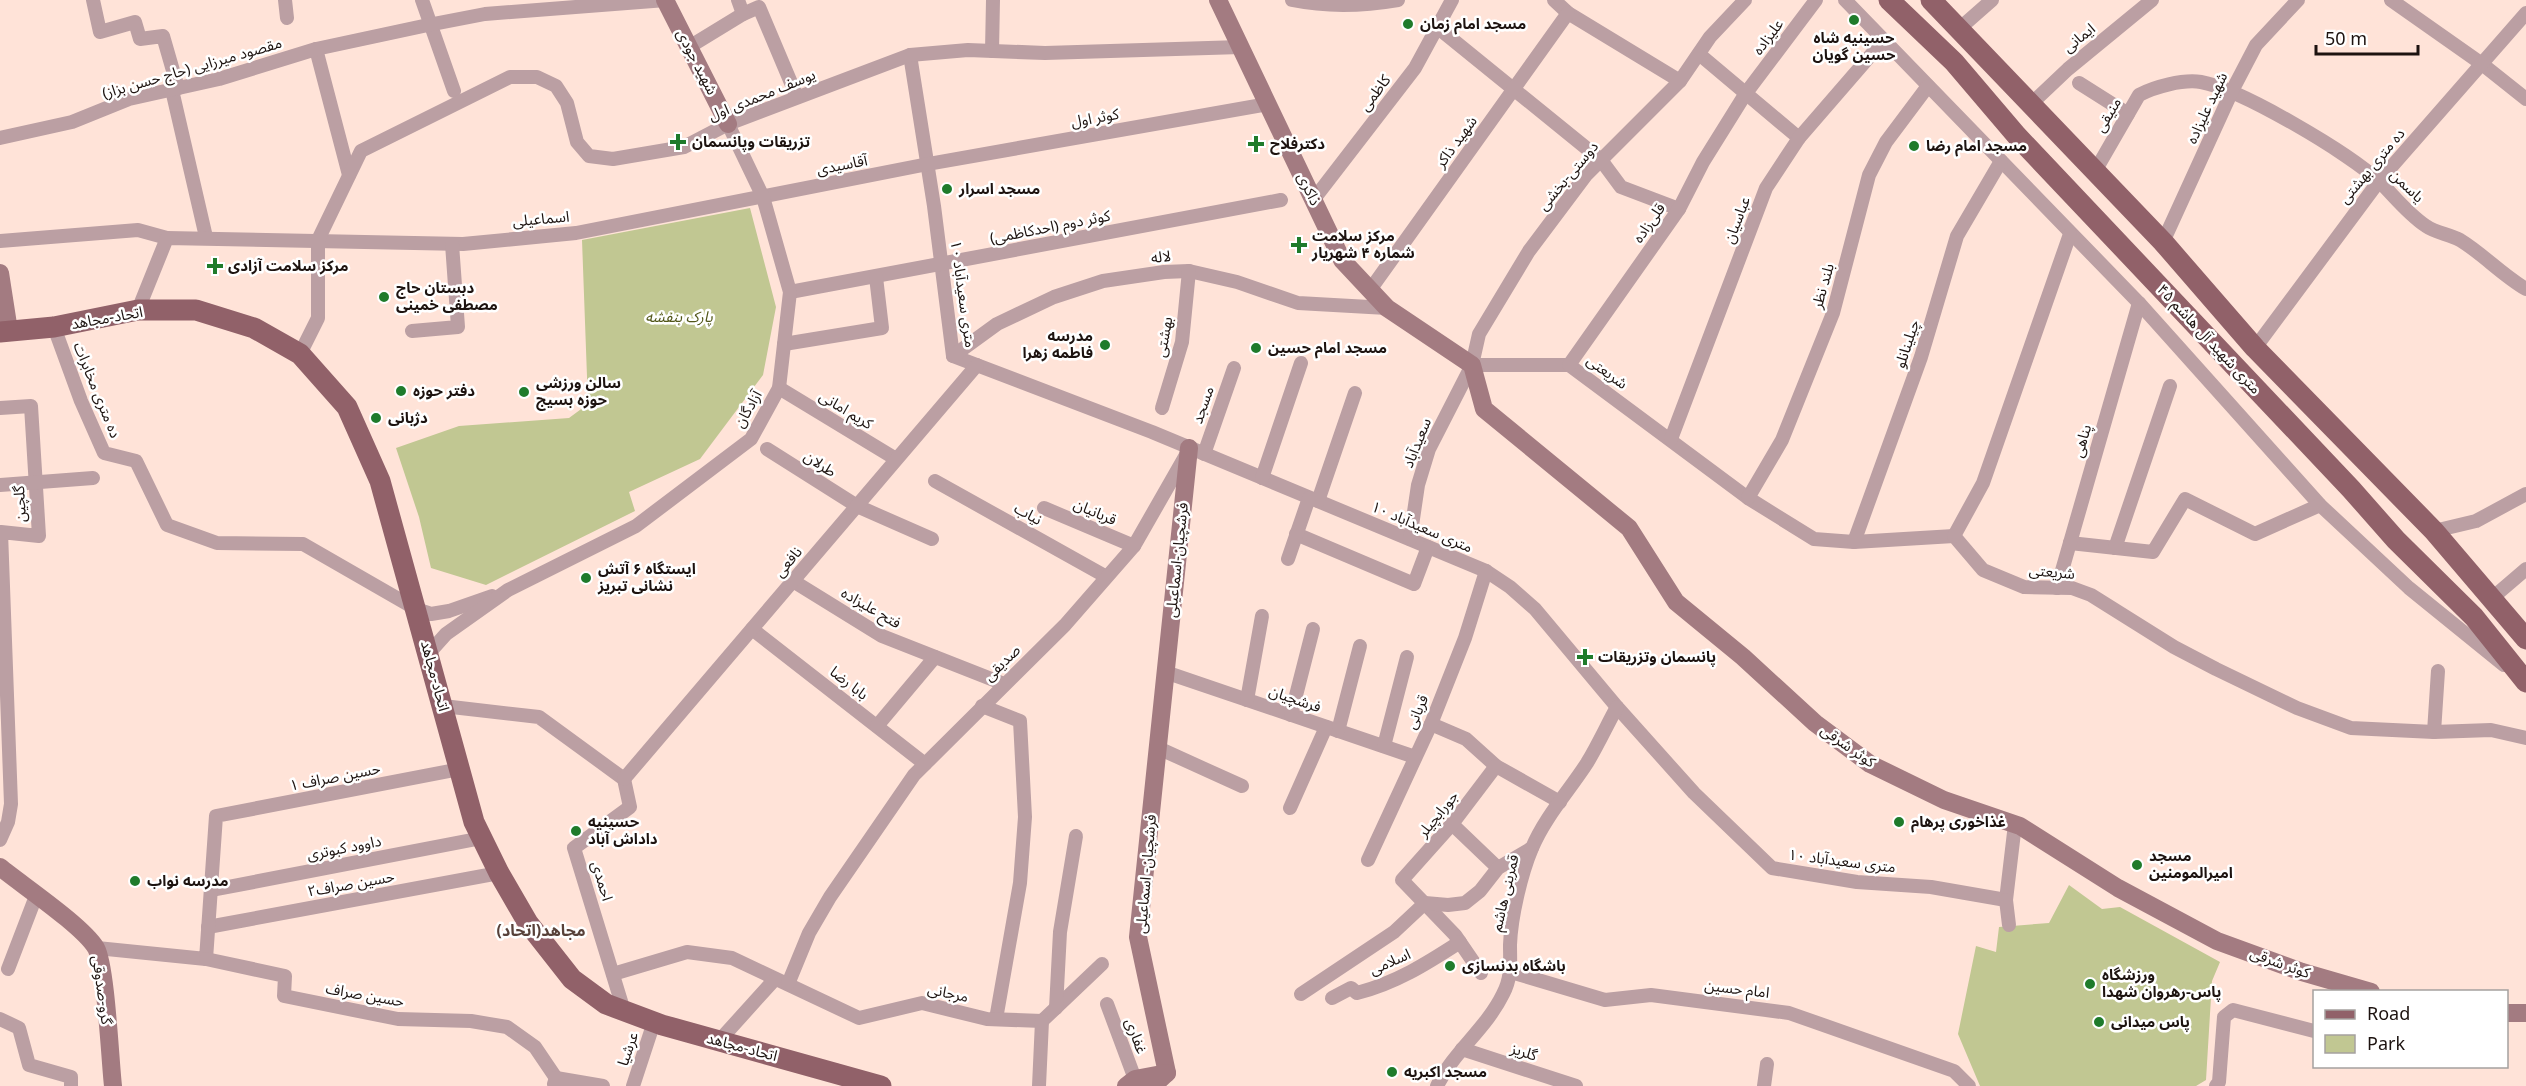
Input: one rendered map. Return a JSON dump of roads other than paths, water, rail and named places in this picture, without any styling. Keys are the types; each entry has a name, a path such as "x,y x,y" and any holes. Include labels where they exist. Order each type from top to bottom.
{"main road":[{"name":"شهید جودی","path":"666,0 728,124"},
{"name":"ذاکری","path":"1218,0 1342,260 1387,308 1472,365"},
{"name":"۴۵ متری شهید آل هاشم","path":"1889,0 1954,62 2024,144 2351,489 2396,540 2474,617 2526,682"},
{"name":"۴۵ متری شهید آل هاشم","path":"1931,0 2094,173 2163,242 2255,348 2434,531 2526,639"},
{"path":"0,273 5,331"},
{"name":"اتحاد-مجاهد","path":"5,331 54,327 138,310 196,310 255,327 300,354 347,407 380,481 474,822 499,873 528,923 572,979 606,1004 654,1022 881,1086"},
{"name":"کوثر شرقی","path":"1472,365 1484,409 1629,528 1676,602 1743,657 1815,723 1870,764 1944,801 2015,824 2118,888 2217,941 2302,972 2362,990"},
{"name":"فرشچیان-اسماعیلی","path":"1165,672 1197,451"},
{"name":"فرشچیان- اسماعیلی","path":"1165,672 1138,937 1167,1073"},
{"name":"گرو-صدوقی","path":"0,867 83,933 97,948 113,1086"},
{"path":"2508,1013 2526,1013"},
{"path":"1130,1082 1167,1073"},
{"path":"1153,1086 1167,1073"}],"street":[{"path":"93,0 100,33 135,22 140,39 163,36 206,237"},
{"path":"285,0 287,18"},
{"path":"422,0 428,25 454,91"},
{"name":"مقصود میرزایی (حاج حسن بزاز)","path":"0,138 72,122 129,99 219,79 316,49 428,25 486,14 666,0"},
{"path":"738,0 743,14"},
{"path":"992,51 993,0"},
{"path":"1292,0 1315,5 1372,4 1398,0"},
{"name":"کاظمی","path":"1314,199 1415,68 1452,0"},
{"path":"1554,0 1568,13 1680,81"},
{"name":"دوستی-بخشی","path":"1472,365 1479,334 1529,251 1586,175 1680,81 1699,54 1745,0"},
{"name":"علیزاده","path":"1746,93 1816,0"},
{"path":"1845,0 2139,303 2320,504 2409,588 2526,682"},
{"path":"1959,29 1992,0"},
{"name":"ایمانی","path":"2030,105 2068,69 2152,0"},
{"name":"شهید علیزاده","path":"2163,242 2232,91 2256,45 2298,0"},
{"path":"2391,0 2482,64 2526,99"},
{"path":"689,47 743,14 759,7 797,98"},
{"name":"شهید ذاکر","path":"1370,290 1568,13"},
{"name":"ده متری بهشتی","path":"2255,348 2379,181 2526,13"},
{"path":"1437,27 1602,160 1621,187 1679,209"},
{"name":"عباسیان","path":"1671,439 1766,188 1799,138 1883,41"},
{"name":"یوسف محمدی اول","path":"300,354 318,318 318,240 361,151 510,77 537,77 556,86 567,103 577,142 589,156 613,159 684,147 728,124 910,55 992,51 1045,53 1241,47"},
{"path":"316,49 349,175"},
{"path":"1699,54 1799,138"},
{"name":"۱۰ متری سعیدآباد","path":"910,55 928,164 953,356 1197,451 1410,539 1486,572 1510,587 1535,609 1617,707 1694,793 1772,868 1857,882 1931,887 2006,900"},
{"name":"منیقی","path":"2094,173 2139,95 2148,90 2192,82 2232,91"},
{"path":"2079,83 2128,114"},
{"name":"بلند نظر","path":"1748,498 1782,440 1833,313 1869,175 1886,142 1928,86"},
{"name":"یاسمن","path":"2232,91 2314,136 2379,181 2401,206 2427,227 2460,240 2502,275 2526,289"},
{"name":"قلی‌زاده","path":"1569,364 1679,209 1703,162 1746,93"},
{"name":"کوثر اول","path":"928,164 1268,104"},
{"name":"آزادگان","path":"508,590 644,521 751,439 779,388 790,292 763,197 728,124"},
{"name":"چیلینانلو","path":"1854,542 1921,357 1957,236 2001,161"},
{"name":"آقاسیدی","path":"763,197 928,164"},
{"name":"اسماعیلی","path":"0,241 138,230 167,238 206,237 452,244 576,233 763,197"},
{"name":"کوثر دوم (احدکاظمی)","path":"790,292 1281,200"},
{"path":"1954,536 1983,483 2070,234"},
{"path":"138,310 167,238"},
{"path":"412,331 458,327 452,244"},
{"name":"لاله","path":"953,356 997,324 1054,297 1103,281 1189,271 1237,282 1299,303 1387,308"},
{"name":"بهشتی","path":"1162,408 1182,342 1189,271"},
{"path":"784,344 882,328 876,277"},
{"name":"پناهی","path":"2057,588 2139,303"},
{"name":"ده متری مخابرات","path":"54,327 81,401 104,453 136,462 167,525 217,543 303,544 416,609"},
{"path":"1262,478 1301,363"},
{"name":"شریعتی","path":"1472,365 1569,364 1748,498 1814,539 1854,542 1954,536 1983,570 2024,587 2072,588 2091,595 2174,647 2296,708 2351,728 2434,732 2491,730 2526,738"},
{"name":"نافعی","path":"624,779 977,365"},
{"name":"سعیدآباد","path":"1410,539 1418,485 1429,449 1472,365"},
{"name":"مسجد","path":"1197,451 1234,368"},
{"path":"2115,548 2170,386"},
{"name":"کریم امانی","path":"779,388 896,459"},
{"path":"1287,559 1355,393"},
{"name":"گلچین","path":"0,408 31,406 39,536 1,532 5,803 0,840"},
{"name":"طرلان","path":"766,449 857,506"},
{"name":"صدیقی","path":"781,982 830,897 867,846 898,797 925,764 1065,625 1105,576 1134,546 1197,451"},
{"path":"0,485 93,478"},
{"name":"نیاب","path":"935,481 1105,576"},
{"path":"2434,531 2476,521 2526,494"},
{"path":"2070,543 2153,552 2185,499 2255,534 2320,504"},
{"path":"857,506 932,539"},
{"name":"قربانیان","path":"1044,508 1134,546"},
{"path":"1296,534 1414,584 1428,547"},
{"path":"2491,599 2526,570"},
{"name":"قربانی","path":"1368,860 1431,724 1465,638 1486,572"},
{"name":"فتح علیزاده","path":"793,581 882,636 1004,684"},
{"path":"416,609 431,614 449,611 508,590"},
{"path":"429,653 446,634 508,590"},
{"path":"1247,700 1262,616"},
{"name":"بابا رضا","path":"752,629 925,764"},
{"path":"1291,715 1313,629"},
{"path":"1290,808 1332,729 1360,646"},
{"path":"877,726 936,657"},
{"path":"1384,746 1407,657"},
{"path":"2434,732 2438,671"},
{"name":"فرشچیان","path":"1165,672 1415,757"},
{"path":"443,706 539,717 624,779"},
{"path":"982,706 1020,721 1024,805 1019,890 996,1019"},
{"name":"قمربنی هاشم","path":"1437,1086 1447,1065 1490,1017 1504,992 1511,972 1510,944 1521,885 1532,848 1587,762 1617,707"},
{"path":"1431,724 1466,739 1496,766 1560,802"},
{"path":"1158,748 1242,786"},
{"name":"جورابچیلر","path":"1425,903 1402,880 1452,825 1496,766"},
{"name":"حسین صراف ۱","path":"212,890 216,816 460,769"},
{"name":"احمدی","path":"624,779 630,807 574,848 624,1011"},
{"path":"2009,926 2006,900 2015,824"},
{"path":"1452,825 1498,868"},
{"path":"1056,1008 1060,932 1076,836"},
{"name":"داوود کبوتری","path":"212,890 482,838"},
{"path":"1301,994 1394,932 1425,903 1449,905 1465,903 1480,891 1498,868 1532,848"},
{"name":"حسین صراف۲","path":"208,927 499,873"},
{"path":"206,959 212,890"},
{"path":"9,969 36,896"},
{"path":"1425,903 1460,942 1481,973"},
{"name":"اسلامی","path":"1332,998 1351,988 1357,993 1382,987 1407,976 1460,942"},
{"name":"حسین صراف","path":"97,948 206,959 285,976 284,996 398,1019 471,1021 507,1027 534,1047 555,1082"},
{"name":"مرجانی","path":"613,974 687,952 732,958 859,1018 922,1003 996,1019 1042,1021"},
{"path":"1039,1086 1042,1021 1102,964"},
{"name":"امام حسین","path":"1511,972 1605,1000 1651,995 1789,1013 1954,1071 1969,1086"},
{"path":"719,1041 781,982"},
{"name":"غفاری","path":"1107,1004 1130,1082"},
{"path":"2216,1086 2219,1082 2224,1017 2234,1010 2313,1031"},
{"path":"0,1019 19,1028 29,1065 71,1077 71,1086"},
{"name":"عرشیا","path":"633,1086 654,1022"},
{"name":"گلریز","path":"1462,1049 1576,1086"},
{"path":"1764,1086 1767,1064"},
{"path":"555,1082 603,1086"}],"place":[{"name":"حسینیه شاه حسین گویان","path":"1854,20"},
{"name":"مسجد امام زمان","path":"1408,24"},
{"name":"تزریقات وپانسمان","path":"678,142"},
{"name":"دکترفلاح","path":"1256,144"},
{"name":"مسجد امام رضا","path":"1914,146"},
{"name":"مسجد اسرار","path":"947,189"},
{"name":"مرکز سلامت شماره ۴ شهریار","path":"1299,245"},
{"name":"مرکز سلامت آزادی","path":"215,266"},
{"name":"دبستان حاج مصطفی خمینی","path":"384,297"},
{"name":"مدرسه فاطمه زهرا","path":"1105,345"},
{"name":"مسجد امام حسین","path":"1256,348"},
{"name":"دفتر حوزه","path":"401,391"},
{"name":"سالن ورزشی حوزه بسیج","path":"524,392"},
{"name":"دژبانی","path":"376,418"},
{"name":"ایستگاه ۶ آتش نشانی تبریز","path":"586,578"},
{"name":"پانسمان وتزریقات","path":"1585,657"},
{"name":"غذاخوری پرهام","path":"1899,822"},
{"name":"حسینیه داداش آباد","path":"576,831"},
{"name":"مسجد امیرالمومنین","path":"2137,865"},
{"name":"مدرسه نواب","path":"135,881"},
{"name":"باشگاه بدنسازی","path":"1450,966"},
{"name":"ورزشگاه پاس-رهروان شهدا","path":"2090,984"},
{"name":"پاس میدانی","path":"2099,1022"},
{"name":"مسجد اکبریه","path":"1392,1072"}],"district":[{"name":"مجاهد(اتحاد)","path":"541,930"}],"park label":[{"name":"پارک بنفشه","path":"679,317"}]}
